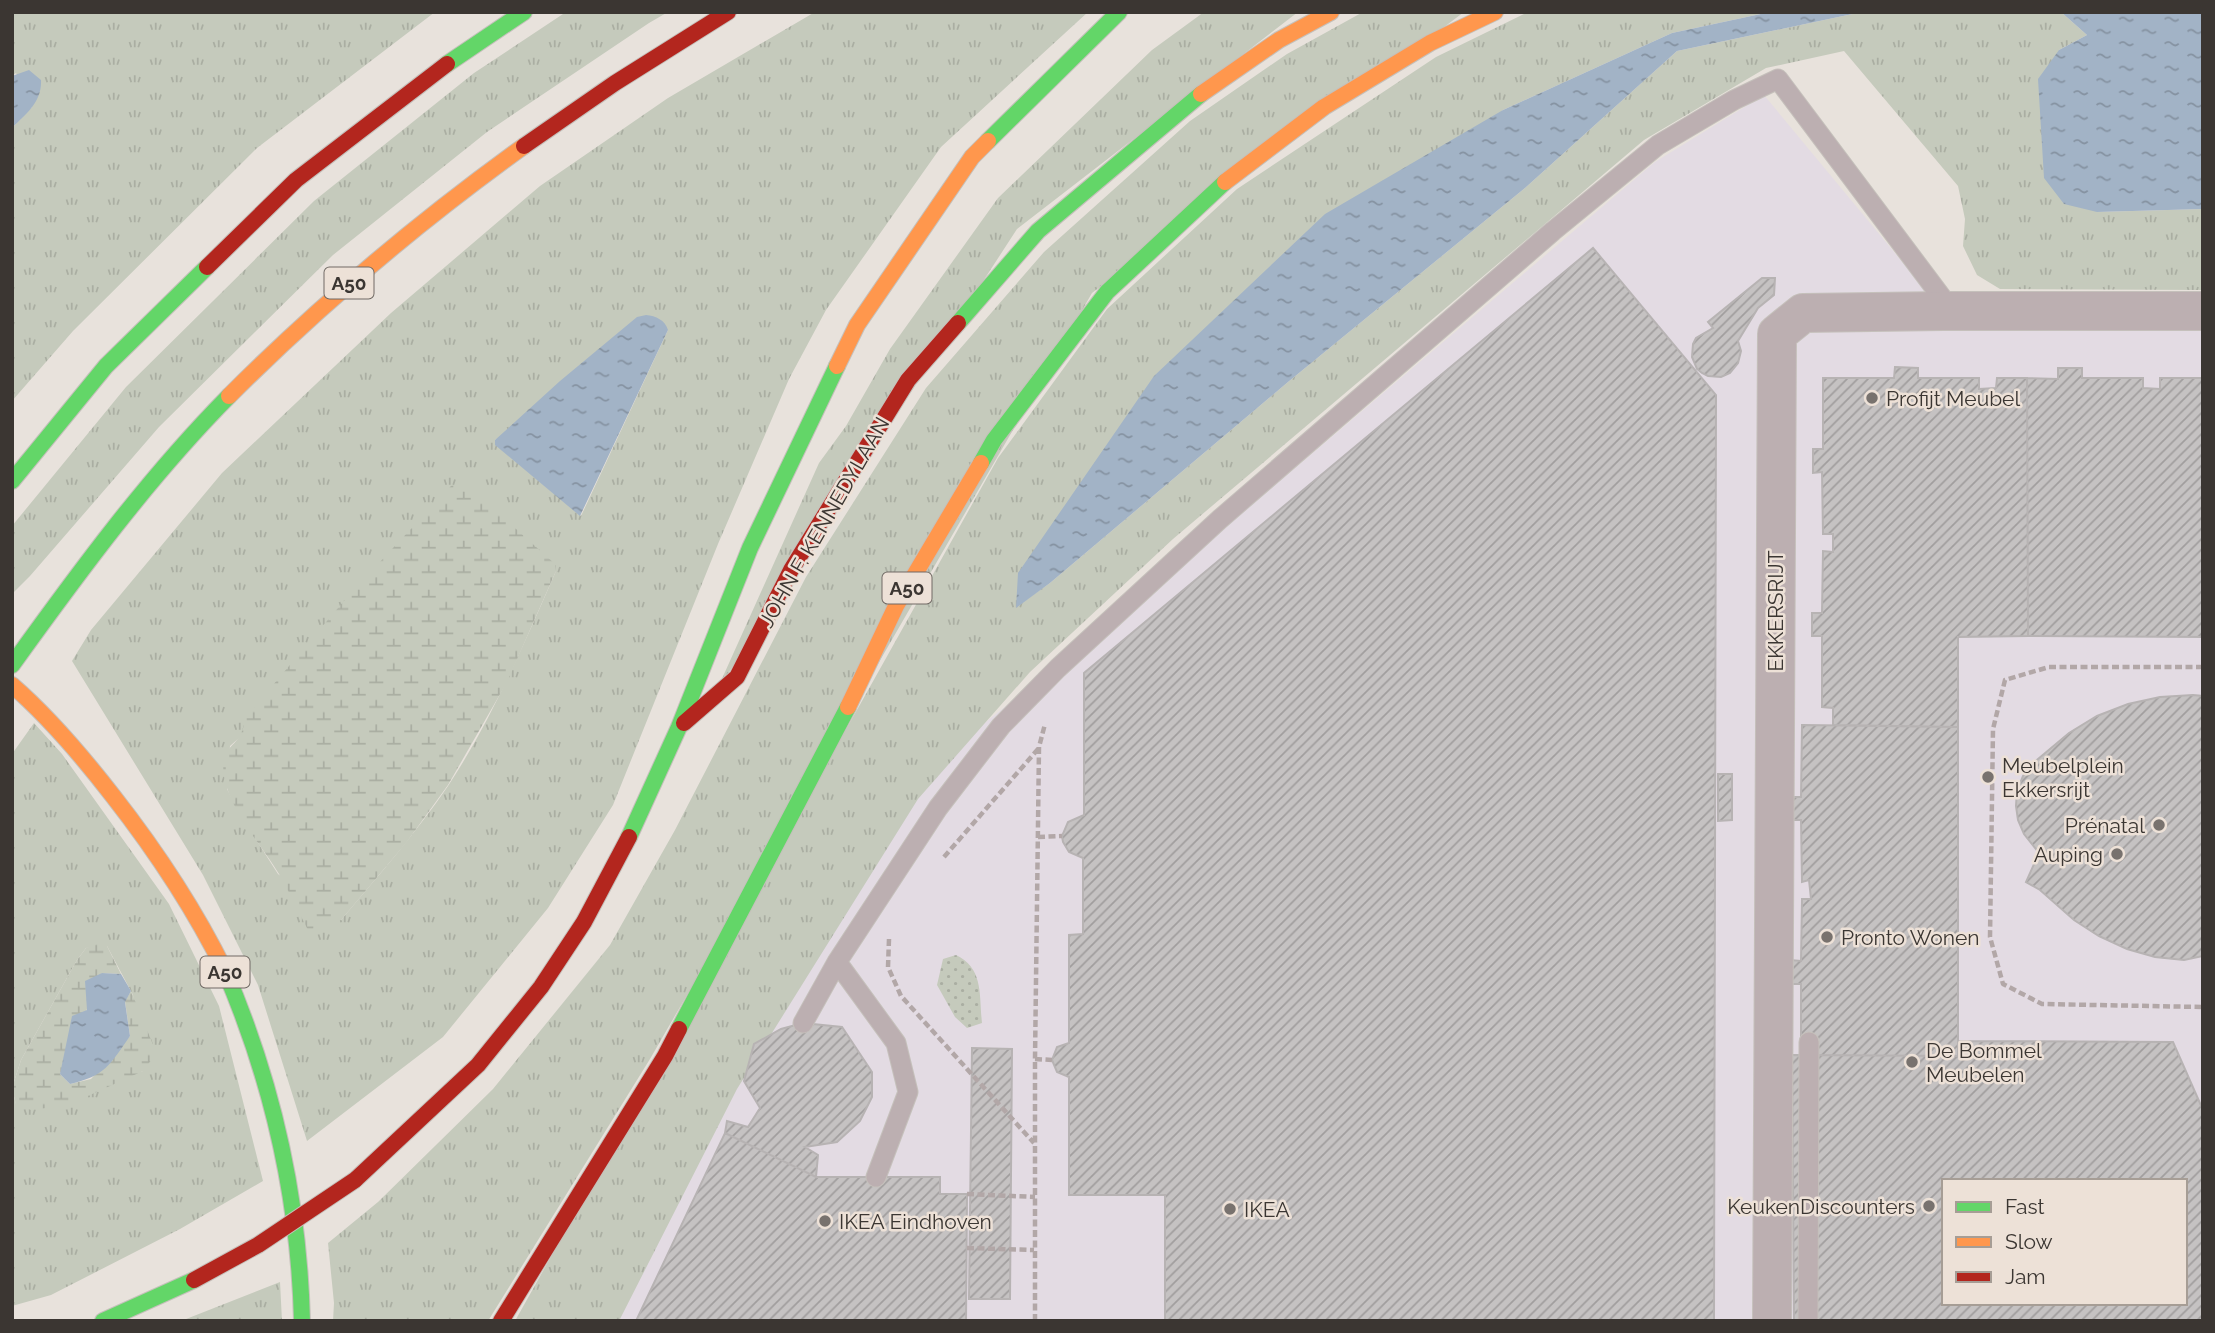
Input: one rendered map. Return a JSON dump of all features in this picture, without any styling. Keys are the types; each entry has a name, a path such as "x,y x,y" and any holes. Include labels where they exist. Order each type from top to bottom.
{"highway":[{"path":"12,481 106,366 296,180 453,59 524,12"},
{"name":"A50","path":"12,665 105,539 174,454 261,364 354,279 430,215 508,155 636,68 728,12"},
{"path":"680,727 750,548 857,325 972,157 1119,12"},
{"name":"JOHN F. KENNEDYLAAN","path":"103,1321 194,1280 258,1245 355,1180 478,1065 541,987 584,922 640,816 680,727 737,677 791,570 908,380 1038,231 1193,99 1279,40 1331,12"},
{"name":"A50","path":"501,1321 665,1056 861,682 896,606 994,440 1107,292 1229,180 1324,107 1430,43 1494,12"},
{"name":"A50","path":"12,685 77,750 135,823 183,894 237,998 264,1075 284,1150 302,1278 302,1321"}],"street":[{"name":"EKKERSRIJT","path":"1772,1321 1777,334 1803,313 2203,311"}],"lane":[{"path":"803,1023 837,962 939,808 1001,726 1058,668 1220,519 1553,231 1658,145 1734,100 1778,79 1952,311"},
{"path":"837,962 897,1043 908,1092 876,1177"},
{"path":"1808,1321 1809,1042"}],"path":[{"path":"2203,667 2049,667 2005,680 1993,729 1990,937 2003,984 2042,1004 2203,1007"},
{"path":"1034,1321 1039,747 1058,668"},
{"path":"943,858 1039,747"},
{"path":"1038,837 1062,836"},
{"path":"889,936 888,967 901,996 1034,1143"},
{"path":"1035,1059 1052,1060"},
{"path":"967,1194 1035,1197"},
{"path":"967,1248 1034,1250"}],"shaded area":[{"path":"1764,95 1943,311 2203,294 2203,1321 596,1321 792,877 1161,582 1655,162"}],"green space":[{"path":"12,12 435,12 257,148 73,331 12,401 12,128 32,107 16,73 12,76"},
{"path":"566,12 668,12 487,132 333,255 159,427 12,594 12,526 126,387 314,201 474,73"},
{"path":"815,12 1088,12 941,147 826,310 789,379 718,544 613,805 548,908 443,1037 307,1141 258,985 203,875 72,661 91,630 222,473 391,313 540,186 668,98","holes":["668,330 581,516 496,445 495,440","556,571 506,681 464,761 423,821 341,920 278,874 227,789 230,746 239,738"]},
{"path":"1204,12 1298,12 1017,229 716,692 819,463 846,426 890,349 998,198 1152,50"},
{"path":"1363,12 1464,12 1092,293 650,1059 488,1321 333,1321 334,1303 328,1243 378,1202 493,1089 610,945 675,830 806,577 926,388 1044,252 1190,121 1287,54"},
{"path":"1528,12 1770,12 1672,33 1503,110 1016,607 1050,583 1288,382 1525,188 1677,51 1862,12 2061,12 2087,35 2059,50 2097,212 2203,209 2203,290 2000,289 1977,275 1963,246 1965,219 1958,186 1844,51 1766,68 1644,140 1173,539 1030,672 918,799 737,1089 619,1321 515,1321 998,458 1107,309 1237,189 1436,57"},
{"path":"451,486 468,486 555,564 556,571 507,682 448,785 406,843 341,920 316,934 309,932 279,874 234,804 227,788 224,759 240,735 246,717 349,595"},
{"path":"34,723 62,754 169,904 219,1006 263,1181 180,1229 51,1295 12,1306 12,1090 16,1104 143,1071 133,995 107,946 86,948 21,1060 12,1088 12,754"},
{"path":"99,943 107,946 121,974 102,973 60,1074 70,1084 91,1079 130,1036 125,1001 131,991 154,1047 152,1059 143,1071 68,1105 31,1110 16,1105 12,1088 21,1060 77,960 86,948"},
{"path":"956,955 971,967 976,975 980,993 982,1023 967,1028 955,1017 937,985 943,959"},
{"path":"280,1282 282,1321 181,1321"}],"water":[{"path":"1770,12 1862,12 1677,51 1525,188 1288,382 1050,583 1016,608 1018,573 1154,376 1325,214 1503,110 1672,33"},
{"path":"2061,12 2203,12 2203,209 2097,212 2064,204 2044,178 2038,79 2059,50 2087,35"},
{"path":"29,70 41,80 39,95 32,107 12,128 12,76"},
{"path":"646,315 660,319 668,330 580,516 495,445 495,440 637,317"},
{"path":"102,973 121,974 131,991 125,1002 130,1036 106,1068 82,1081 70,1084 60,1074 72,1016 87,1010 85,981"}],"building":[{"path":"1593,248 1716,395 1714,1321 1165,1321 1165,1195 1069,1195 1069,1077 1057,1072 1052,1060 1057,1047 1069,1043 1069,935 1083,934 1083,858 1069,852 1062,836 1068,822 1084,815 1084,673"},
{"path":"1762,278 1775,278 1774,295 1758,308 1738,341 1741,351 1738,363 1730,373 1721,377 1702,373 1697,369 1692,357 1696,338 1713,328 1708,322"},
{"path":"1895,367 1918,368 1918,378 1979,378 1979,389 1996,388 1997,378 2027,378 2028,636 1958,637 1958,727 1833,725 1833,708 1822,707 1822,636 1812,636 1812,613 1822,613 1823,551 1833,552 1833,534 1823,534 1822,472 1813,473 1813,449 1823,449 1823,378 1894,378"},
{"path":"2058,368 2082,368 2082,378 2143,378 2143,388 2160,389 2160,378 2203,378 2203,637 2028,636 2027,378 2058,379"},
{"path":"2203,696 2203,956 2184,960 2155,957 2127,949 2099,936 2026,882 2039,853 2024,834 2016,806 2017,791 2023,776 2032,764 2069,733 2097,716 2128,704 2160,697"},
{"path":"1802,725 1958,727 1958,1056 1801,1055 1801,984 1791,984 1791,960 1801,961 1802,899 1811,899 1809,880 1802,882 1801,820 1792,820 1792,797 1801,797"},
{"path":"1718,774 1732,774 1732,820 1718,821"},
{"path":"803,1023 842,1027 872,1072 872,1097 860,1121 837,1142 805,1147 818,1155 816,1177 725,1133 727,1121 748,1127 760,1108 744,1081 754,1044 781,1029"},
{"path":"1958,1041 2173,1042 2203,1110 2203,1321 1794,1321 1792,1055 1958,1056"},
{"path":"972,1048 1012,1049 1010,1299 969,1299"},
{"name":"IKEA Eindhoven","path":"725,1133 816,1177 940,1177 940,1194 967,1194 966,1321 636,1321"}],"traffic: fast":[{"path":"447,64 524,12"},
{"path":"988,141 1119,12"},
{"path":"958,323 1038,231 1201,94"},
{"path":"981,463 994,440 1107,292 1225,182"},
{"path":"12,481 106,366 207,267"},
{"path":"629,837 679,727 750,548 837,366"},
{"path":"12,665 142,493 229,396"},
{"path":"679,1029 848,707"},
{"path":"225,971 257,1056 280,1142 295,1231 302,1321"},
{"path":"103,1321 194,1280"}],"traffic: slow":[{"path":"1201,94 1279,40 1331,12"},
{"path":"1225,182 1324,107 1430,43 1495,12"},
{"path":"837,366 857,325 972,157 988,141"},
{"path":"229,396 299,329 372,265 524,146"},
{"path":"848,707 896,606 981,463"},
{"path":"12,685 65,738 129,817 187,902 225,971"}],"traffic: jam":[{"path":"524,146 615,83 728,12"},
{"path":"207,267 296,180 447,64"},
{"path":"684,723 737,677 791,570 908,380 958,323"},
{"path":"355,1180 478,1065 541,987 584,922 629,837"},
{"path":"501,1321 679,1029"},
{"path":"194,1280 258,1245 355,1180"}],"place":[{"name":"Profijt Meubel","path":"1872,398"},
{"name":"Meubelplein Ekkersrijt","path":"1988,777"},
{"name":"Prénatal","path":"2159,825"},
{"name":"Auping","path":"2117,854"},
{"name":"Pronto Wonen","path":"1827,937"},
{"name":"De Bommel Meubelen","path":"1912,1062"},
{"name":"KeukenDiscounters","path":"1929,1206"},
{"name":"IKEA","path":"1230,1209"},
{"name":"IKEA Eindhoven","path":"825,1221"}]}
